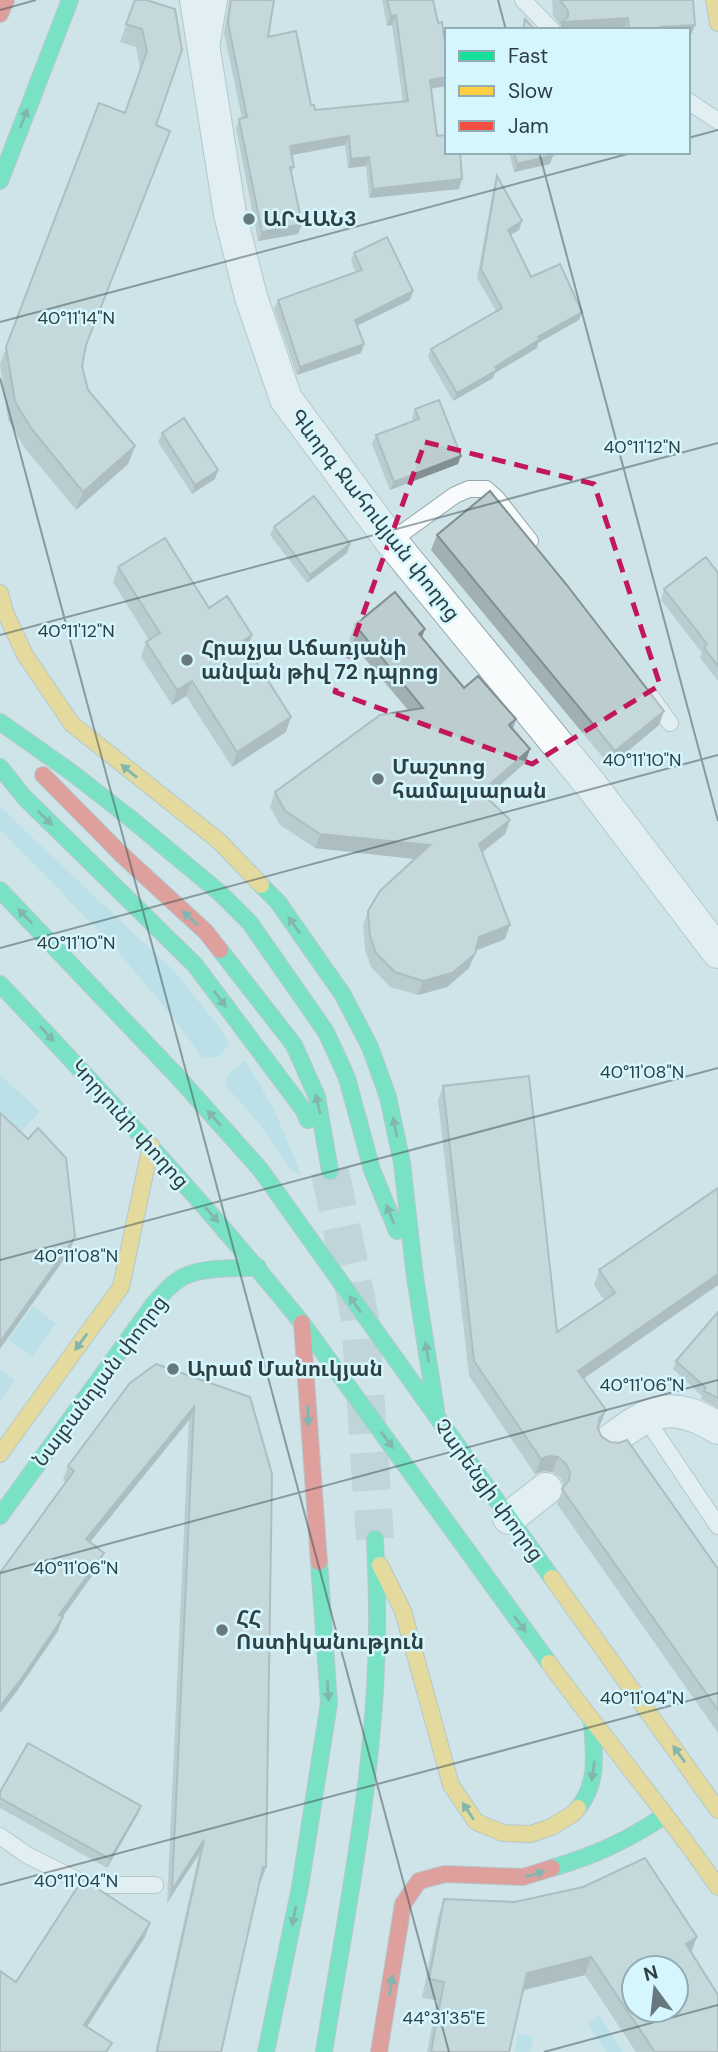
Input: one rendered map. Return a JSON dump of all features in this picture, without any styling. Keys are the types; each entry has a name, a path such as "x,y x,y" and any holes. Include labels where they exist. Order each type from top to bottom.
{"main road":[{"path":"0,14 6,0"},
{"path":"0,181 70,0"},
{"path":"714,0 718,23"},
{"path":"0,593 5,612 25,655 72,724 220,842 278,902 343,995 370,1047 388,1097 402,1163 415,1277 438,1419"},
{"path":"0,723 71,772 130,818 220,893 250,923 326,1032 347,1078 372,1170 415,1277"},
{"path":"0,723 46,779 111,845 206,932 286,1034 294,1045 317,1097 330,1171 303,1109 195,965 24,797 0,767"},
{"name":"Չարենցի փողոց","path":"0,890 177,1076 260,1170 718,1810"},
{"name":"Կորյունի փողոց","path":"0,984 151,1145 258,1267"},
{"name":"Նալբանդյան փողոց","path":"0,1454 121,1287 151,1145"},
{"path":"258,1267 302,1323 592,1722 692,1849 718,1887"},
{"name":"Նալբանդյան փողոց","path":"0,1516 153,1305 172,1285 185,1277 219,1270 258,1267"},
{"path":"266,2052 300,1887 329,1703 302,1323"},
{"path":"324,2052 370,1758 376,1659 374,1539"},
{"path":"376,1557 403,1611 451,1785 475,1822 503,1833 531,1834 551,1827 573,1814 587,1797 595,1767 592,1722"},
{"path":"379,2052 403,1904 419,1881 445,1874 523,1877 579,1860 627,1840 664,1815"}],"street":[{"name":"Գևորգ Ջահուկյան փողոց","path":"196,0 230,214 251,298 286,399 391,541 591,785 718,952"},
{"path":"611,1440 645,1417 681,1410 718,1428"},
{"path":"509,1518 546,1489"}],"lane":[{"path":"208,80 219,0"},
{"path":"523,0 550,28"},
{"path":"690,102 718,121"},
{"path":"391,541 455,495 469,489 486,489 497,499 538,552"},
{"path":"637,680 670,723"},
{"path":"645,1417 718,1526"},
{"path":"0,1836 27,1855 87,1885 155,1885"}],"highlighted area":[{"path":"425,442 594,484 660,685 532,764 335,692"}],"shaded area":[{"path":"0,807 175,972 219,1027 229,1044 218,1057 202,1058 132,968 0,830"},
{"path":"245,1061 272,1105 302,1176 290,1169 261,1126 225,1085 230,1072"},
{"path":"0,1075 40,1111 20,1132 0,1113"},
{"path":"33,1306 56,1324 32,1357 8,1340"},
{"path":"0,1369 15,1380 0,1401"},
{"path":"599,2015 623,2052 606,2052 587,2023"},
{"path":"518,2034 533,2037 530,2052 515,2052"}],"building":[{"path":"135,0 146,0 175,9 182,50 156,125 170,131 86,345 82,366 88,390 135,446 83,492 31,428 15,402 6,347 99,103 125,113 147,51 142,29 126,24"},
{"path":"231,0 274,0 268,37 296,31 311,105 314,105 315,110 408,101 396,15 391,16 387,0 433,0 438,23 442,22 445,43 445,77 430,80 437,136 445,135 445,154 460,154 462,179 373,189 369,157 351,159 349,136 290,146 294,167 290,167 302,224 262,232 239,119 247,117 228,23"},
{"path":"560,0 693,0 695,25 629,28 628,18 562,22 568,17 568,11"},
{"path":"525,19 533,28 523,28"},
{"path":"514,154 553,155 517,164"},
{"path":"497,176 522,221 508,230 531,277 560,264 582,312 538,337 540,339 495,367 497,370 457,393 431,349 502,308 481,269"},
{"path":"387,237 413,291 355,320 364,344 300,367 278,300 362,270 354,253"},
{"path":"439,400 461,456 394,482 376,435 419,419 415,409"},
{"path":"184,418 218,470 195,485 162,433"},
{"path":"490,491 664,711 615,751 437,535"},
{"path":"314,496 350,544 310,575 274,527"},
{"name":"Հրաչյա Աճառյանի անվան թիվ 72 դպրոց","path":"165,538 209,608 227,596 252,635 243,641 291,717 237,752 192,681 177,690 146,642 160,633 118,567"},
{"path":"706,557 718,573 718,666 704,648 707,644 664,589"},
{"path":"395,592 425,629 419,634 464,688 478,676 516,719 509,725 530,749 481,792 510,820 479,844 510,925 479,937 475,954 452,973 423,981 395,972 376,953 370,936 368,911 380,891 430,845 320,834 285,811 275,792 380,715 423,708 355,625"},
{"path":"529,1076 557,1332 615,1293 599,1270 718,1188 718,1274 578,1371 606,1410 599,1419 601,1436 610,1442 627,1440 718,1569 718,1710 562,1489 569,1480 570,1472 566,1464 558,1457 541,1459 474,1361 443,1086"},
{"path":"0,1113 28,1139 38,1128 66,1158 75,1237 0,1342"},
{"path":"718,1312 718,1398 704,1391 706,1388 676,1361"},
{"name":"ՀՀ Ոստիկանություն","path":"156,1364 250,1397 272,1474 266,1867 263,1867 221,2052 157,2052 204,1840 172,1890 194,1407 86,1539 104,1553 59,1615 63,1617 22,1678 0,1706 0,1573 74,1471 68,1466 130,1383"},
{"path":"28,1743 141,1806 110,1859 0,1798 0,1792"},
{"path":"645,1858 697,1937 686,1944 718,1995 718,2052 655,2052 636,2024 690,2024 690,1954 620,1954 620,2000 591,1957 527,1973 509,2052 431,2052 444,1982 429,1979 444,1899 515,1902 583,1887"},
{"path":"83,1879 150,1923 84,2025 112,2043 106,2052 0,2052 0,1971 16,1982"}],"tunnel":[{"path":"330,1171 360,1318 375,1539"}],"traffic: fast":[{"path":"0,181 70,0"},
{"path":"0,722 130,818 220,893 250,923 326,1032 347,1078 372,1170 397,1231"},
{"path":"0,767 24,797 195,965 303,1109 308,1120"},
{"path":"261,885 278,902 343,995 370,1047 388,1097 402,1163 415,1277 436,1410"},
{"path":"0,890 177,1076 260,1169 552,1578"},
{"path":"220,950 294,1045 317,1097 330,1171"},
{"path":"0,984 154,1150 302,1323 549,1663"},
{"path":"0,1516 166,1290 181,1278 199,1271 258,1267"},
{"path":"324,2052 369,1764 377,1651 375,1539"},
{"path":"266,2052 300,1887 329,1703 319,1562"},
{"path":"578,1808 589,1788 594,1767 592,1722"},
{"path":"552,1868 610,1846 664,1816"}],"traffic: slow":[{"path":"714,0 718,23"},
{"path":"0,593 5,612 25,655 72,724 220,842 261,885"},
{"path":"0,1454 121,1287 151,1145"},
{"path":"380,1565 403,1611 451,1785 476,1822 503,1833 531,1834 551,1827 578,1808"},
{"path":"552,1578 718,1810"},
{"path":"549,1663 718,1887"}],"traffic: jam":[{"path":"0,14 6,0"},
{"path":"43,775 121,854 206,932 220,950"},
{"path":"302,1323 319,1562"},
{"path":"379,2052 403,1904 419,1881 445,1874 523,1877 552,1868"}],"place":[{"name":"ԱՐՎԱՆ3","path":"249,219"},
{"name":"Հրաչյա Աճառյանի անվան թիվ 72 դպրոց","path":"187,660"},
{"name":"Մաշտոց համալսարան","path":"378,779"},
{"name":"Արամ Մանուկյան","path":"173,1369"},
{"name":"ՀՀ Ոստիկանություն","path":"222,1630"}]}
